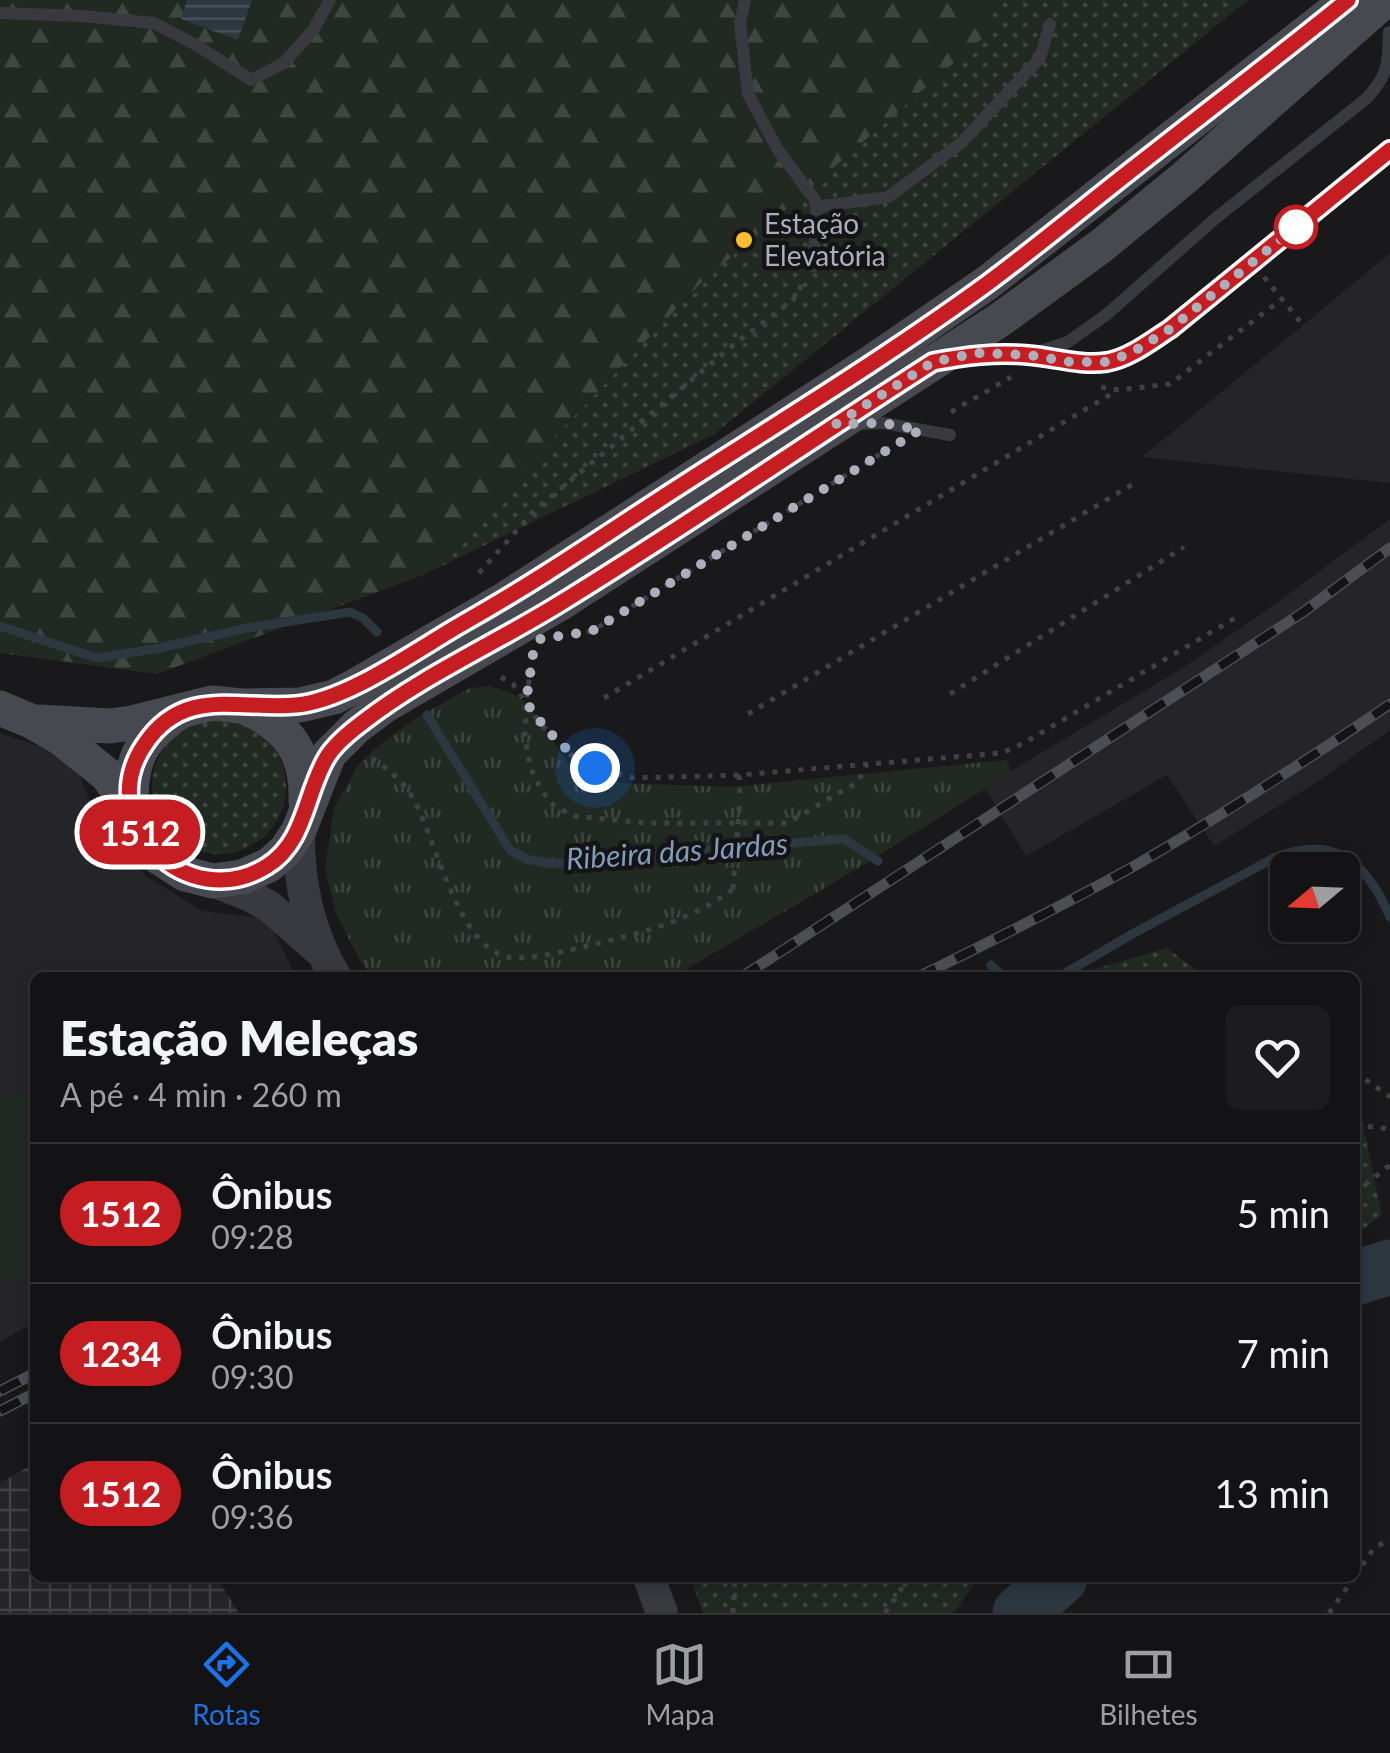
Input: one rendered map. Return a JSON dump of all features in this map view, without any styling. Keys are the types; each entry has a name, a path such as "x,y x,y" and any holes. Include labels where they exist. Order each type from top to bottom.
{"main road":[{"path":"33,722 110,726 212,703 300,705 334,697 502,601 869,364 987,283 1348,0"},
{"path":"182,710 158,727 139,751 130,779 132,808 142,836 160,858 185,874 213,881 242,878 269,865 286,850 328,754 384,706 559,604 1001,319 1101,246 1184,178 1385,0"},
{"path":"242,706 266,716 286,734 300,756 307,781 302,819"},
{"path":"0,708 33,722 77,749 108,775 132,808"}],"street":[{"path":"302,819 301,878 328,964"},
{"path":"213,881 271,908 328,964"},
{"path":"650,1582 662,1613"}],"lane":[{"path":"0,13 154,23 251,80 284,63 313,30 330,0"},
{"path":"745,0 740,24 748,94 778,150 814,200 814,266"},
{"path":"1029,355 1068,342 1106,314 1216,218 1367,98 1382,81 1387,66 1390,34 1385,0"},
{"path":"816,207 888,197 961,143 1040,58 1050,24"},
{"path":"933,362 977,353 1108,362 1133,352 1170,329 1390,150"},
{"path":"836,424 883,423 950,436"}],"path":[{"path":"476,578 535,510 793,300 814,266"},
{"path":"1100,387 1118,390 1170,384 1282,300"},
{"path":"566,635 592,631 920,430 1011,377 1025,376"},
{"path":"604,698 1118,390"},
{"path":"748,714 1133,484"},
{"path":"950,694 1184,547"},
{"path":"489,670 513,684 540,723 570,754 595,768 634,778 739,775 1002,753 1240,616"},
{"path":"540,639 533,654 526,702 525,736 530,766 554,806 574,816 646,823 787,823 858,782 866,764"},
{"path":"370,757 395,774 412,796 463,917 477,937 508,957 547,955 636,934 713,904 733,889 739,775"},
{"path":"1360,1076 1390,1098"},
{"path":"1360,1126 1390,1129"},
{"path":"1360,1189 1390,1165"},
{"path":"1360,1568 1374,1548 1390,1539"},
{"path":"733,1613 735,1582"},
{"path":"884,1613 906,1582"},
{"path":"1329,1613 1351,1582"}],"shaded area":[{"path":"187,0 252,0 238,40 181,19"},
{"path":"1390,253 1390,483 1142,457 1303,325"},
{"path":"1390,519 1390,730 1320,780 1214,846 1167,775 1026,856 984,787 1181,669"},
{"path":"0,733 73,758 109,839 147,877 203,911 268,919 294,972 30,972 30,1325 0,1342"},
{"path":"30,1466 30,1582 220,1582 239,1613 0,1613 0,1483"}],"green space":[{"path":"0,0 986,0 994,28 699,285 423,575 157,674 0,653"},
{"path":"986,0 1248,0 713,435 423,575 699,285 994,28"},
{"path":"489,686 526,702 569,764 620,783 729,787 1006,760 1012,772 682,972 369,972 336,914 325,869 334,808 358,765 377,747 414,719 470,688"},
{"path":"219,720 245,725 267,739 281,761 286,787 281,813 267,835 245,849 219,854 193,849 171,835 157,813 152,787 157,761 171,739 193,725"},
{"path":"1167,948 1198,972 1084,972"},
{"path":"0,1095 30,1097 30,1280 0,1279"},
{"path":"1360,1109 1382,1215 1360,1232"},
{"path":"691,1582 975,1582 954,1613 703,1613"}],"waterway":[{"name":"Ribeira das Jardas","path":"0,626 97,658 350,612 377,632"},
{"name":"Ribeira das Jardas","path":"427,715 510,850 526,859 581,864 844,839 878,861"},
{"name":"Ribeira das Jardas","path":"1067,972 1274,858 1296,851 1331,851 1359,867 1390,917"},
{"name":"Ribeira das Jardas","path":"991,965 999,972"},
{"name":"Ribeira das Jardas","path":"1360,1276 1390,1267"},
{"name":"Ribeira das Jardas","path":"1020,1613 1055,1582"}],"railway":[{"path":"749,972 1302,613 1390,548"},
{"path":"928,972 1136,865 1390,704"},
{"path":"0,1391 30,1376"},
{"path":"0,1411 30,1396"}],"bus line":[{"name":"1512","path":"1348,0 987,283 869,364 502,601 334,697 300,705 212,703 182,710 158,727 139,751 130,779 132,808 142,836 160,858 185,874 213,881 242,878 269,865 286,850 299,830 328,754 384,706 559,604 933,362 977,353 1108,362 1133,352 1170,329 1390,150"}],"place":[{"name":"Estação Elevatória","path":"744,240"}],"route":[{"path":"595,768 570,754 526,702 533,654 540,639 592,631 920,430 883,423 836,424 933,362 977,353 1108,362 1170,329 1296,227"}]}
